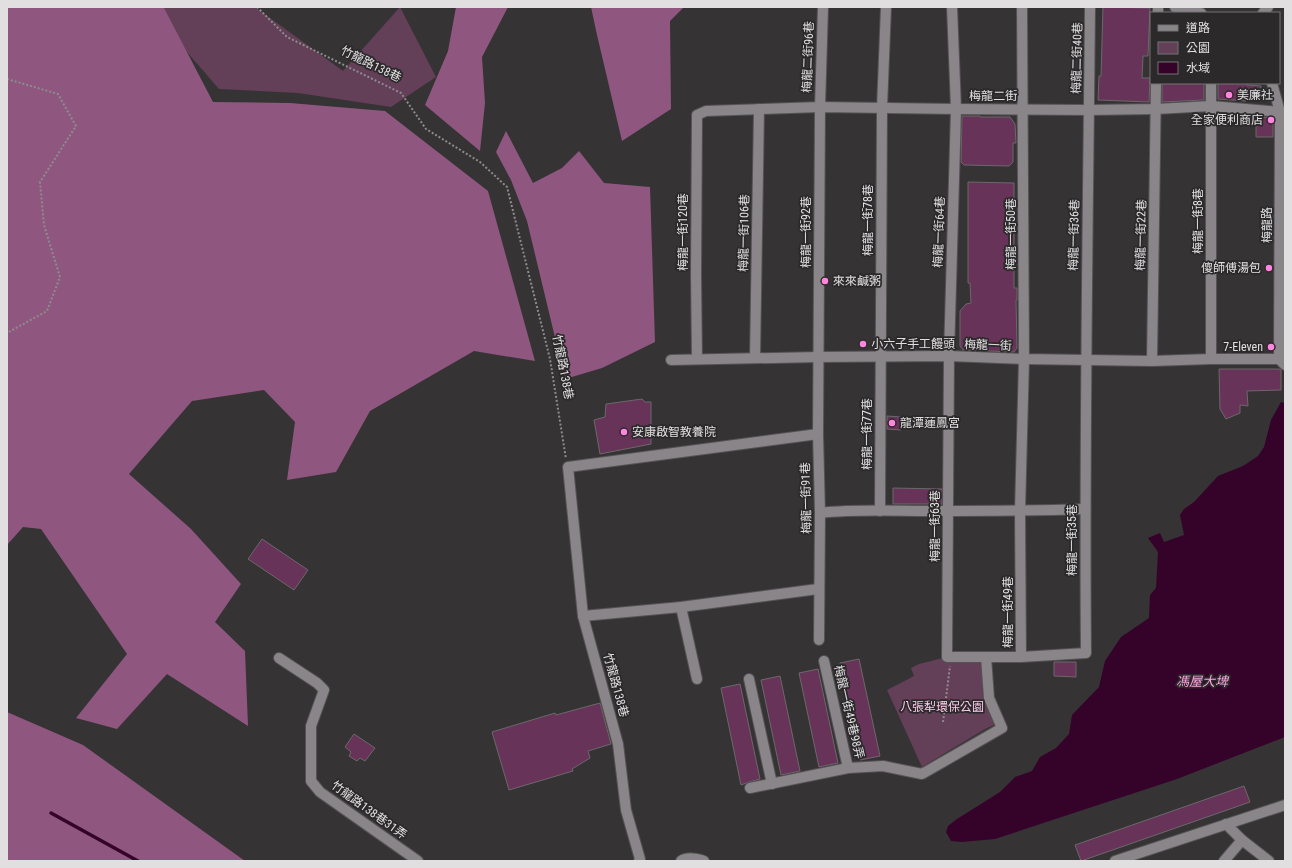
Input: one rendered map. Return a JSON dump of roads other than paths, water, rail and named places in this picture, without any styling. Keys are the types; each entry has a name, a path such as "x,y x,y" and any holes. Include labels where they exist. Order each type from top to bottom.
{"street":[{"name":"梅龍二街96巷","path":"820,107 822,7"},
{"name":"梅龍一街78巷","path":"880,356 882,108 886,7"},
{"name":"梅龍一街64巷","path":"949,356 956,109 952,7"},
{"name":"梅龍一街50巷","path":"1022,7 1024,359"},
{"name":"梅龍二街40巷","path":"1089,110 1090,7"},
{"path":"1175,7 1197,12"},
{"name":"梅龍一街22巷","path":"1152,361 1156,84"},
{"name":"梅龍一街8巷","path":"1211,84 1211,359"},
{"name":"梅龍路","path":"1272,84 1282,114 1282,362"},
{"name":"梅龍二街","path":"706,111 820,107 1089,110 1211,106 1282,114"},
{"name":"梅龍一街92巷","path":"819,357 820,107"},
{"name":"梅龍一街106巷","path":"755,358 759,109"},
{"name":"梅龍一街36巷","path":"1085,360 1089,110"},
{"name":"梅龍一街120巷","path":"697,359 697,115 706,111"},
{"name":"梅龍一街77巷","path":"880,356 880,511"},
{"name":"梅龍一街","path":"671,360 949,356 1152,361 1211,359 1282,362"},
{"name":"梅龍一街63巷","path":"949,356 947,657 986,657"},
{"name":"梅龍一街91巷","path":"819,357 819,640"},
{"name":"梅龍一街49巷","path":"750,788 848,768 883,766 922,774 1002,728 988,698 986,657 1021,657 1020,511 1024,359"},
{"name":"梅龍一街35巷","path":"1021,657 1086,653 1084,509 1085,360"},
{"name":"竹龍路138巷","path":"639,861 640,859 626,810 618,744 583,616 568,467 818,434"},
{"path":"820,513 1084,509"},
{"path":"583,616 681,607 818,589"},
{"path":"681,607 697,679"},
{"name":"竹龍路138巷31弄","path":"278,658 318,683 324,690 312,726 311,780 320,792 418,861"},
{"name":"梅龍一街49巷98弄","path":"824,661 848,768"},
{"path":"749,679 772,784"},
{"path":"1115,861 1285,805"},
{"path":"1226,824 1242,840 1269,861"},
{"path":"1224,861 1242,840"},
{"path":"681,861 684,859 704,861"}],"water":[{"name":"馮屋大埤","path":"1281,402 1285,403 1285,737 1177,779 995,839 962,842 951,841 946,832 948,826 1000,792 1015,777 1032,771 1040,757 1056,748 1069,734 1072,715 1099,687 1105,661 1121,637 1149,618 1150,595 1156,588 1158,552 1148,538 1160,533 1164,542 1184,535 1180,515 1184,509 1194,502 1218,476 1243,466 1258,456 1264,447 1271,420"}],"waterway":[{"path":"51,813 138,861"}],"place":[{"name":"美廉社","path":"1229,95"},
{"name":"全家便利商店","path":"1271,120"},
{"name":"傻師傅湯包","path":"1269,268"},
{"name":"來來鹹粥","path":"825,281"},
{"name":"小六子手工饅頭","path":"863,344"},
{"name":"7-Eleven","path":"1271,347"},
{"name":"龍潭蓮鳳宮","path":"892,423"},
{"name":"安康啟智教養院","path":"624,432"}],"park label":[{"name":"八張犁環保公園","path":"942,707"}]}
